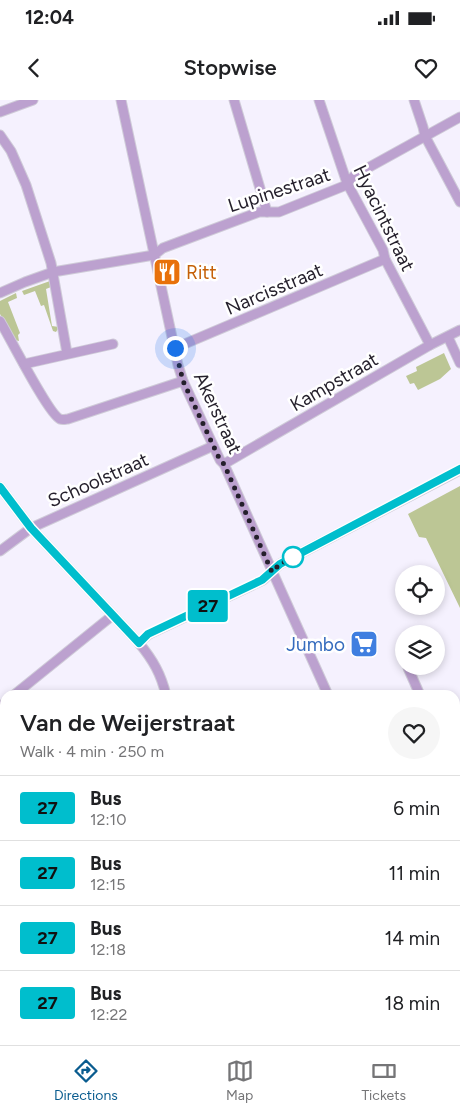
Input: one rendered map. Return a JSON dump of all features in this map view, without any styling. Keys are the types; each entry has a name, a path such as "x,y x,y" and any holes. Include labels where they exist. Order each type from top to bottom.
{"street":[{"path":"0,112 11,103 33,100"},
{"name":"Akerstraat","path":"121,100 183,381 213,446 224,464 326,690"},
{"path":"234,100 266,212"},
{"name":"Hyacintstraat","path":"319,100 347,183 430,345"},
{"path":"414,100 425,136 460,200"},
{"name":"Lupinestraat","path":"0,293 54,272 154,255 163,248 259,212 278,212 344,186 355,175 460,118"},
{"path":"0,135 11,151 26,185 54,272 67,354"},
{"name":"Narcisstraat","path":"175,348 385,259"},
{"path":"0,321 55,415 60,419 68,419 183,381"},
{"name":"Kampstraat","path":"224,464 430,345 460,330"},
{"path":"448,337 460,363"},
{"path":"24,364 113,344"},
{"name":"Schoolstraat","path":"0,551 31,528 213,446"},
{"path":"139,643 148,634 262,580 280,564 460,470"},
{"path":"0,487 31,528 153,660 159,671 165,690"},
{"path":"21,690 113,616"},
{"path":"411,675 418,690"}],"green space":[{"path":"50,281 51,287 46,289 52,326 59,327 56,332 53,331 44,305 41,306 35,291 24,295 22,291"},
{"path":"16,293 17,298 8,302 20,333 18,335 19,341 15,340 0,314 0,301"},
{"path":"444,353 451,369 440,379 418,390 414,383 410,384 406,376 417,371 416,367"},
{"path":"460,486 460,608 445,577 445,565 439,565 426,538 419,537 408,514"}],"bus line":[{"name":"27","path":"0,487 31,528 139,643 148,634 262,580 280,564 460,469"}],"place":[{"name":"Ritt","path":"167,272"},
{"name":"Jumbo","path":"364,644"}],"route":[{"path":"175,348 183,381 220,460 224,464 272,572 280,564 296,556 293,557"}]}
